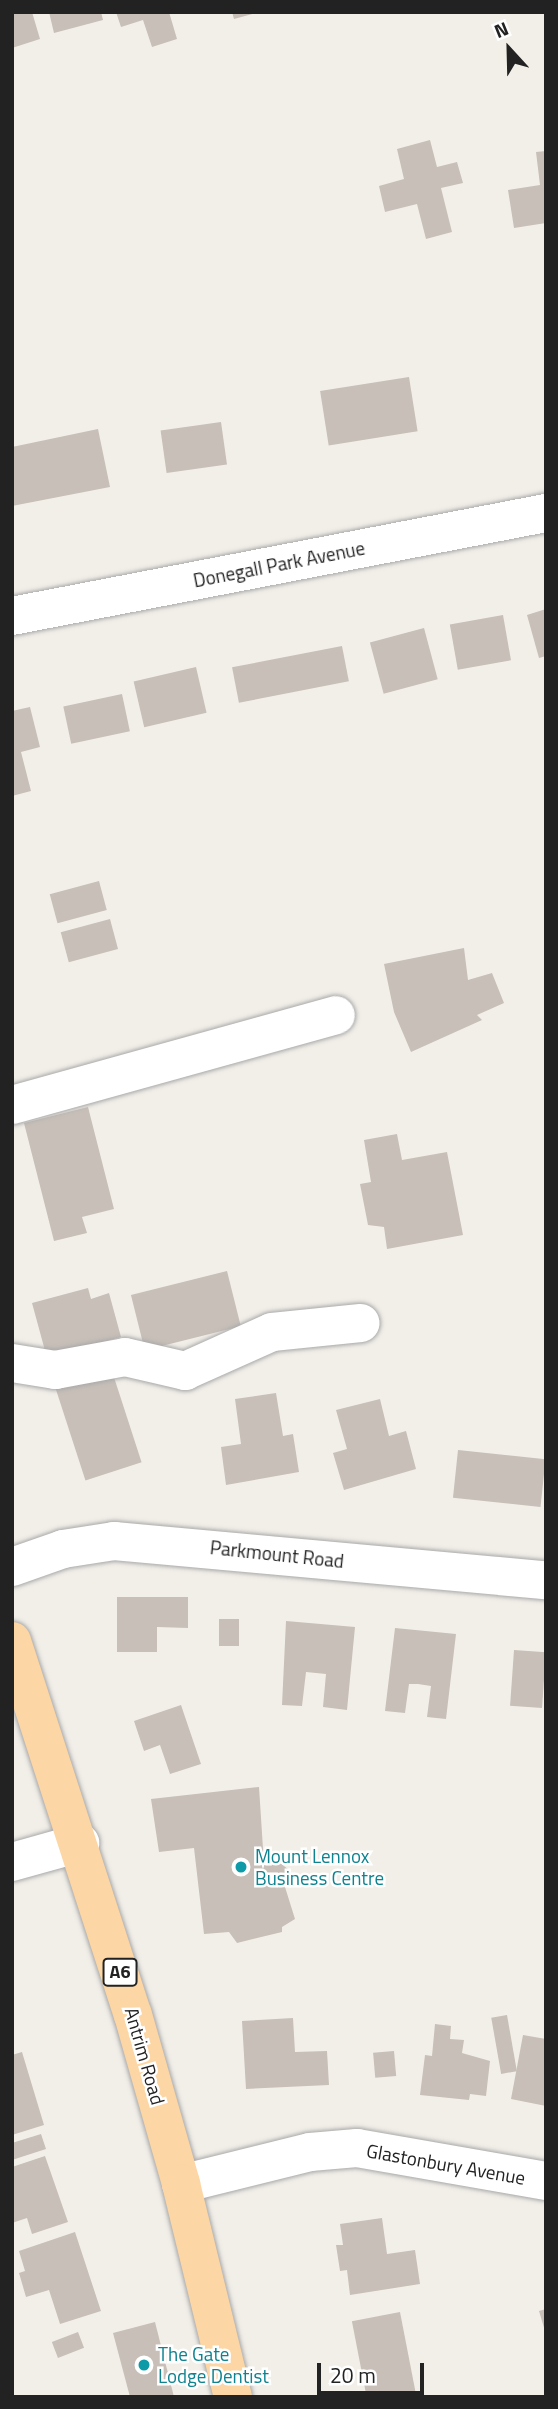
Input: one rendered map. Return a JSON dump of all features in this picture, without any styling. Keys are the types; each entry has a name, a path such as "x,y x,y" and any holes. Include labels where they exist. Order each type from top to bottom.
{"main road":[{"name":"Antrim Road","path":"12,1641 80,1843 181,2183 233,2397"}],"street":[{"name":"Donegall Park Avenue","path":"12,616 546,513"},
{"path":"12,1105 336,1015"},
{"path":"12,1363 55,1370 125,1357 186,1371 272,1332 361,1323"},
{"name":"Parkmount Road","path":"12,1567 64,1549 114,1541 546,1580"},
{"path":"12,1862 80,1843"},
{"name":"Glastonbury Avenue","path":"181,2183 310,2152 357,2148 546,2181"}],"building":[{"path":"12,12 32,12 40,39 12,48"},
{"path":"49,12 101,12 103,20 54,33"},
{"path":"116,12 169,12 177,39 152,47 143,20 121,27"},
{"path":"232,12 256,12 256,13 234,19"},
{"path":"430,140 437,167 457,162 463,183 441,188 452,232 426,239 417,204 385,212 379,186 404,179 397,149"},
{"path":"546,151 546,223 514,228 508,190 540,185 536,152"},
{"path":"409,377 418,431 329,445 320,391"},
{"path":"221,422 227,465 167,473 161,430"},
{"path":"98,429 110,487 12,506 12,447"},
{"path":"546,609 546,656 539,658 527,615"},
{"path":"503,615 511,660 458,670 450,624"},
{"path":"424,628 438,679 384,694 370,642"},
{"path":"342,646 349,681 239,703 232,667"},
{"path":"196,667 207,713 144,727 134,681"},
{"path":"122,694 130,731 71,744 63,706"},
{"path":"30,707 40,747 21,752 31,791 12,796 12,711"},
{"path":"99,881 107,910 58,923 50,894"},
{"path":"110,919 118,949 69,962 61,932"},
{"path":"464,948 468,980 492,973 504,1003 477,1015 482,1020 411,1052 394,1012 384,964"},
{"path":"88,1107 114,1209 82,1217 87,1233 54,1241 24,1123"},
{"path":"397,1134 402,1160 447,1152 463,1235 387,1249 384,1227 368,1225 360,1184 371,1182 364,1140"},
{"path":"227,1271 241,1326 145,1350 131,1295"},
{"path":"88,1288 91,1299 109,1293 121,1337 47,1358 32,1303"},
{"path":"111,1368 142,1462 85,1480 55,1386"},
{"path":"276,1393 283,1436 293,1434 299,1472 226,1485 221,1447 241,1444 235,1399"},
{"path":"380,1399 389,1436 406,1431 416,1469 344,1490 333,1453 347,1449 336,1410"},
{"path":"458,1450 546,1459 541,1507 453,1498"},
{"path":"117,1597 188,1597 188,1628 157,1627 157,1652 117,1652"},
{"path":"219,1619 239,1619 239,1646 219,1646"},
{"path":"286,1621 355,1627 347,1710 323,1707 326,1674 306,1672 302,1706 282,1705"},
{"path":"395,1628 456,1634 446,1719 427,1717 431,1686 418,1684 409,1684 405,1713 385,1711"},
{"path":"514,1650 546,1652 542,1708 510,1706"},
{"path":"181,1705 201,1764 170,1774 160,1745 144,1751 134,1721"},
{"name":"Mount Lennox Business Centre","path":"259,1787 264,1864 280,1863 288,1869 285,1887 295,1919 282,1927 282,1932 237,1943 229,1932 204,1934 194,1848 159,1852 151,1799"},
{"path":"507,2015 517,2071 501,2074 491,2018"},
{"path":"293,2018 295,2052 327,2051 329,2085 246,2089 242,2021"},
{"path":"435,2024 451,2026 450,2039 464,2040 462,2053 490,2061 486,2096 470,2094 469,2100 420,2095 425,2055 432,2056"},
{"path":"523,2035 546,2039 546,2106 511,2099"},
{"path":"394,2051 396,2076 375,2078 373,2053"},
{"path":"22,2052 44,2125 12,2135 12,2055"},
{"path":"41,2134 46,2149 12,2160 12,2143"},
{"path":"45,2156 68,2222 32,2234 27,2218 12,2223 12,2167"},
{"path":"382,2218 387,2254 415,2250 420,2284 350,2295 347,2270 340,2271 336,2245 343,2245 340,2224"},
{"path":"75,2232 101,2311 60,2324 49,2290 26,2297 19,2273 25,2271 19,2251"},
{"path":"546,2309 546,2331 545,2331 539,2311"},
{"path":"400,2312 416,2396 367,2397 352,2321"},
{"name":"The Gate Lodge Dentist","path":"155,2322 174,2397 130,2397 113,2333"},
{"path":"78,2332 84,2348 58,2358 52,2342"}],"place":[{"name":"Mount Lennox Business Centre","path":"241,1867"},
{"name":"The Gate Lodge Dentist","path":"144,2365"}]}
